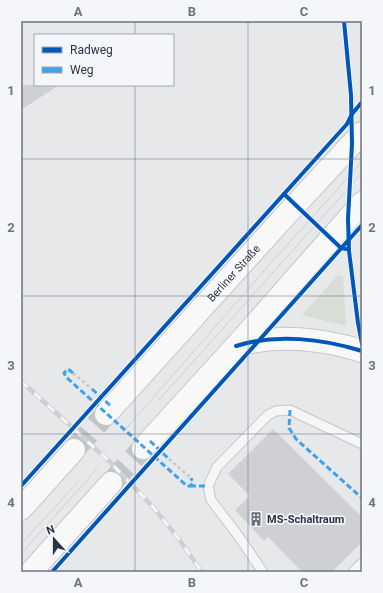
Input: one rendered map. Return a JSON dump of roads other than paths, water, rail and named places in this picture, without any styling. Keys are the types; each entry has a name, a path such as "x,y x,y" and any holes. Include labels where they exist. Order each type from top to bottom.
{"main road":[{"name":"Berliner Straße","path":"106,414 362,133"},
{"path":"143,448 236,346 362,203"},
{"path":"236,346 256,340 297,340 331,343 362,351"},
{"path":"21,509 74,450"},
{"path":"31,572 112,483"}],"lane":[{"path":"263,572 211,500 208,486 216,467 268,415 276,411 290,410 362,444"},
{"path":"354,572 362,563"}],"tunnel":[{"path":"74,450 106,414"},
{"path":"111,483 143,448"}],"tram line":[{"path":"124,431 270,264 362,162"},
{"path":"158,401 362,173"},
{"path":"21,554 97,469"},
{"path":"21,544 78,482"}],"railway":[{"path":"21,381 109,461 153,507 178,538 202,572"}],"place":[{"name":"MS-Schaltraum","path":"256,519"}]}
